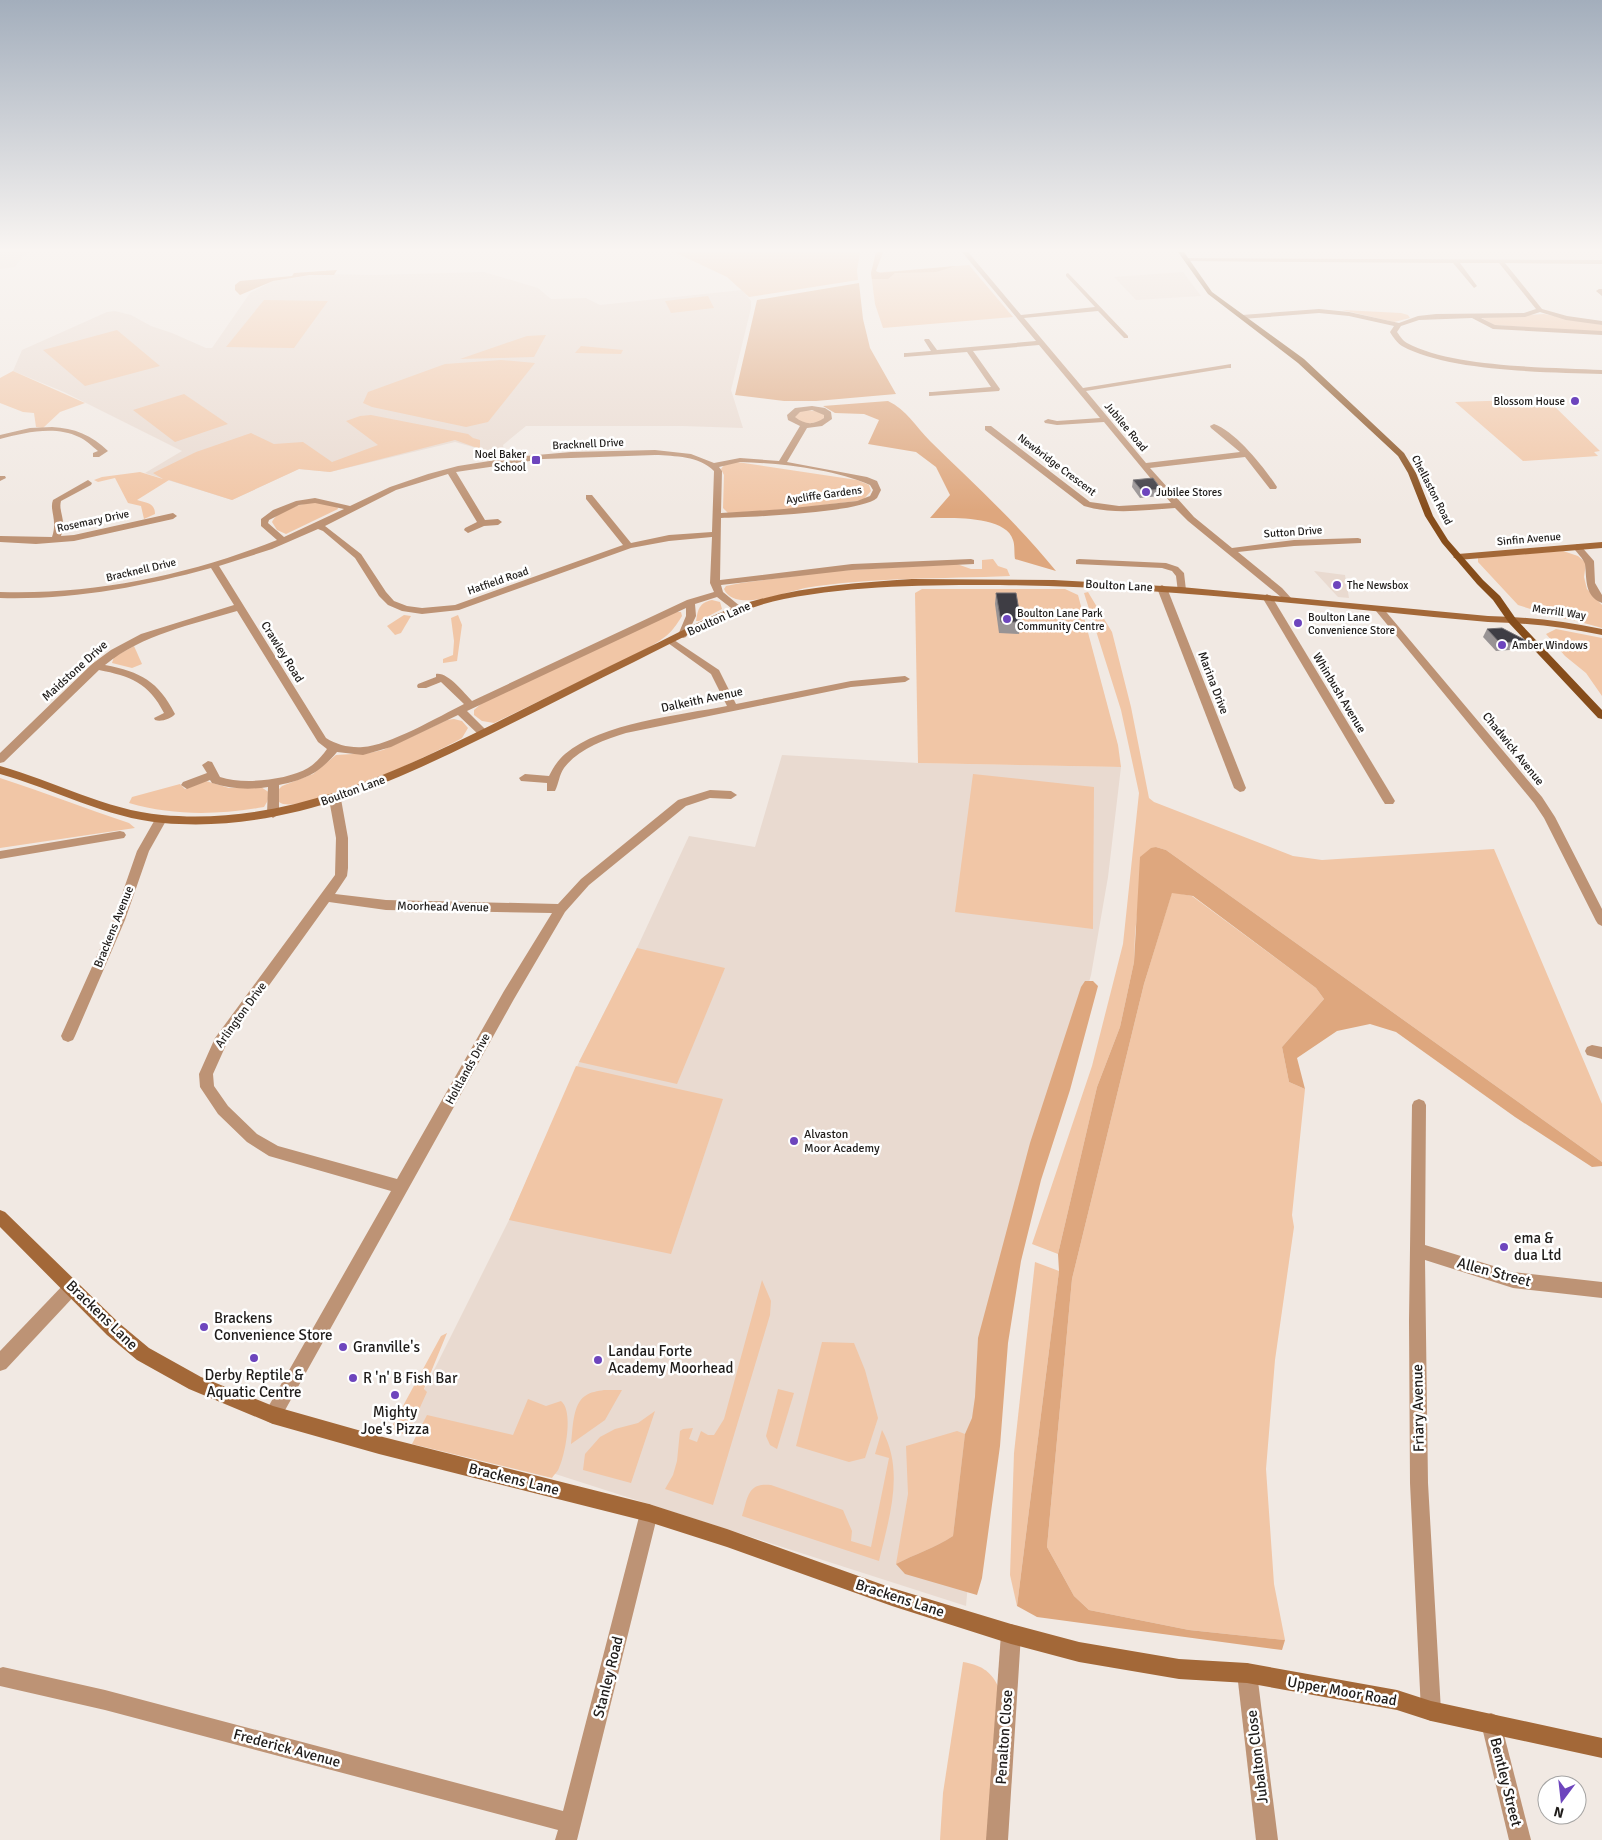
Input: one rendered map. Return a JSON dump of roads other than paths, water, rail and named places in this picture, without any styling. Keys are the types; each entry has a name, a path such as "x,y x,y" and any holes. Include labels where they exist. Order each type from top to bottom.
{"main road":[{"name":"Chellaston Road","path":"1270,338 1311,370 1358,412 1401,455 1412,473 1431,519 1445,541 1480,582 1497,598 1512,621 1602,716"}],"street":[{"name":"Jubilee Road","path":"1037,338 1191,520 1279,590 1287,599"},
{"path":"1396,338 1412,348 1442,358 1491,364 1602,372"},
{"path":"927,340 935,352"},
{"path":"906,355 1041,343"},
{"path":"932,394 996,388 970,350"},
{"path":"1081,390 1228,366"},
{"path":"950,392 957,403"},
{"path":"1048,421 1057,423 1106,420"},
{"path":"781,464 805,426"},
{"path":"1214,426 1248,454 1262,469 1273,487"},
{"name":"Newbridge Crescent","path":"988,428 1087,504 1102,508 1177,505"},
{"path":"0,437 38,430 72,432 84,437 104,451 96,454"},
{"name":"Bracknell Drive","path":"0,595 45,596 101,591 213,564 283,541 318,526 349,508 397,487 451,471 528,459 620,453 686,455 714,466"},
{"path":"1145,466 1248,454"},
{"name":"Aycliffe Gardens","path":"714,466 741,460 781,464 865,479 876,486 876,493 869,500 840,506 717,516"},
{"path":"714,466 719,474 716,534 717,588 738,609"},
{"path":"451,471 482,523"},
{"path":"55,540 61,526 55,505 57,500 88,483"},
{"path":"579,500 601,494"},
{"path":"589,497 629,546"},
{"path":"283,541 264,524 265,519 302,500 309,499 339,504 349,508"},
{"name":"Rosemary Drive","path":"0,539 55,540 95,534 160,516 173,516"},
{"path":"468,530 482,523 498,522"},
{"name":"Hatfield Road","path":"318,526 331,533 358,556 382,594 391,603 404,609 417,611 456,608 629,546 677,536 716,534"},
{"name":"Sutton Drive","path":"1230,551 1265,544 1358,541"},
{"name":"Sinfin Avenue","path":"1458,556 1602,545"},
{"path":"1577,547 1589,561 1590,583 1593,591 1602,600"},
{"name":"Boulton Lane","path":"334,748 363,751 380,748 717,588 763,579 852,567 971,562"},
{"path":"1079,562 1158,564 1167,566 1181,575 1180,590"},
{"path":"1102,563 1104,573"},
{"name":"Crawley Road","path":"213,564 322,740 334,748"},
{"name":"Boulton Lane","path":"0,770 121,812 161,819 224,821 274,814 334,800 395,776 738,609 796,594 850,586 898,582 1044,582 1162,588 1512,621"},
{"name":"Marina Drive","path":"1162,588 1240,788"},
{"name":"Whinbush Avenue","path":"1267,597 1389,801"},
{"path":"683,635 691,616 690,602"},
{"name":"Maidstone Drive","path":"0,758 96,666 114,652 144,636 239,607"},
{"name":"Chadwick Avenue","path":"1379,609 1538,800 1602,921"},
{"name":"Merrill Way","path":"1512,621 1540,621 1602,632"},
{"path":"671,641 715,672 733,708"},
{"path":"96,666 132,674 152,686 162,697 170,714 159,718"},
{"path":"422,686 442,677 471,705"},
{"name":"Dalkeith Avenue","path":"525,778 551,784 560,764 572,754 612,734 813,691 876,685 905,679"},
{"path":"460,711 484,733"},
{"path":"187,785 210,770 220,782 233,784 274,781 308,773 320,765 334,748"},
{"path":"274,781 274,814"},
{"name":"Holtlands Drive","path":"273,1415 509,995 561,909 586,882 682,803 710,794 731,795"},
{"name":"Arlington Drive","path":"334,800 340,828 342,871 326,897 220,1042 208,1068 207,1087 222,1110 252,1138 268,1148 296,1158 401,1187"},
{"name":"Brackens Avenue","path":"68,1036 119,920 143,851 161,819"},
{"path":"0,855 120,835"},
{"name":"Moorhead Avenue","path":"326,897 386,905 561,909"},
{"name":"Friary Avenue","path":"1419,1106 1416,1250 1418,1451 1422,1572 1431,1711"},
{"name":"Brackens Lane","path":"0,1217 115,1331 156,1362 203,1387 273,1415 379,1445 649,1513 727,1538 892,1597 1011,1634 1079,1652"},
{"name":"Allen Street","path":"1416,1250 1513,1280 1602,1290"},
{"path":"0,1363 72,1288"},
{"name":"Stanley Road","path":"568,1831 649,1513"},
{"name":"Penalton Close","path":"997,1840 1011,1634"},
{"name":"Upper Moor Road","path":"1079,1652 1179,1669 1247,1673 1397,1700 1431,1711 1602,1748"},
{"name":"Jubalton Close","path":"1247,1673 1267,1840"},
{"name":"Frederick Avenue","path":"3,1677 105,1700 568,1831"},
{"name":"Bentley Street","path":"1491,1724 1520,1840"}],"place":[{"name":"Blossom House","path":"1575,401"},
{"name":"Noel Baker School","path":"536,460"},
{"name":"Jubilee Stores","path":"1146,492"},
{"name":"The Newsbox","path":"1337,585"},
{"name":"Boulton Lane Park Community Centre","path":"1007,619"},
{"name":"Boulton Lane Convenience Store","path":"1298,623"},
{"name":"Amber Windows","path":"1502,645"},
{"name":"Alvaston Moor Academy","path":"794,1141"},
{"name":"ema & dua Ltd","path":"1504,1247"},
{"name":"Brackens Convenience Store","path":"204,1327"},
{"name":"Granville's","path":"343,1347"},
{"name":"Derby Reptile & Aquatic Centre","path":"254,1358"},
{"name":"Landau Forte Academy Moorhead","path":"598,1360"},
{"name":"R 'n' B Fish Bar","path":"353,1378"},
{"name":"Mighty Joe's Pizza","path":"395,1395"}]}
